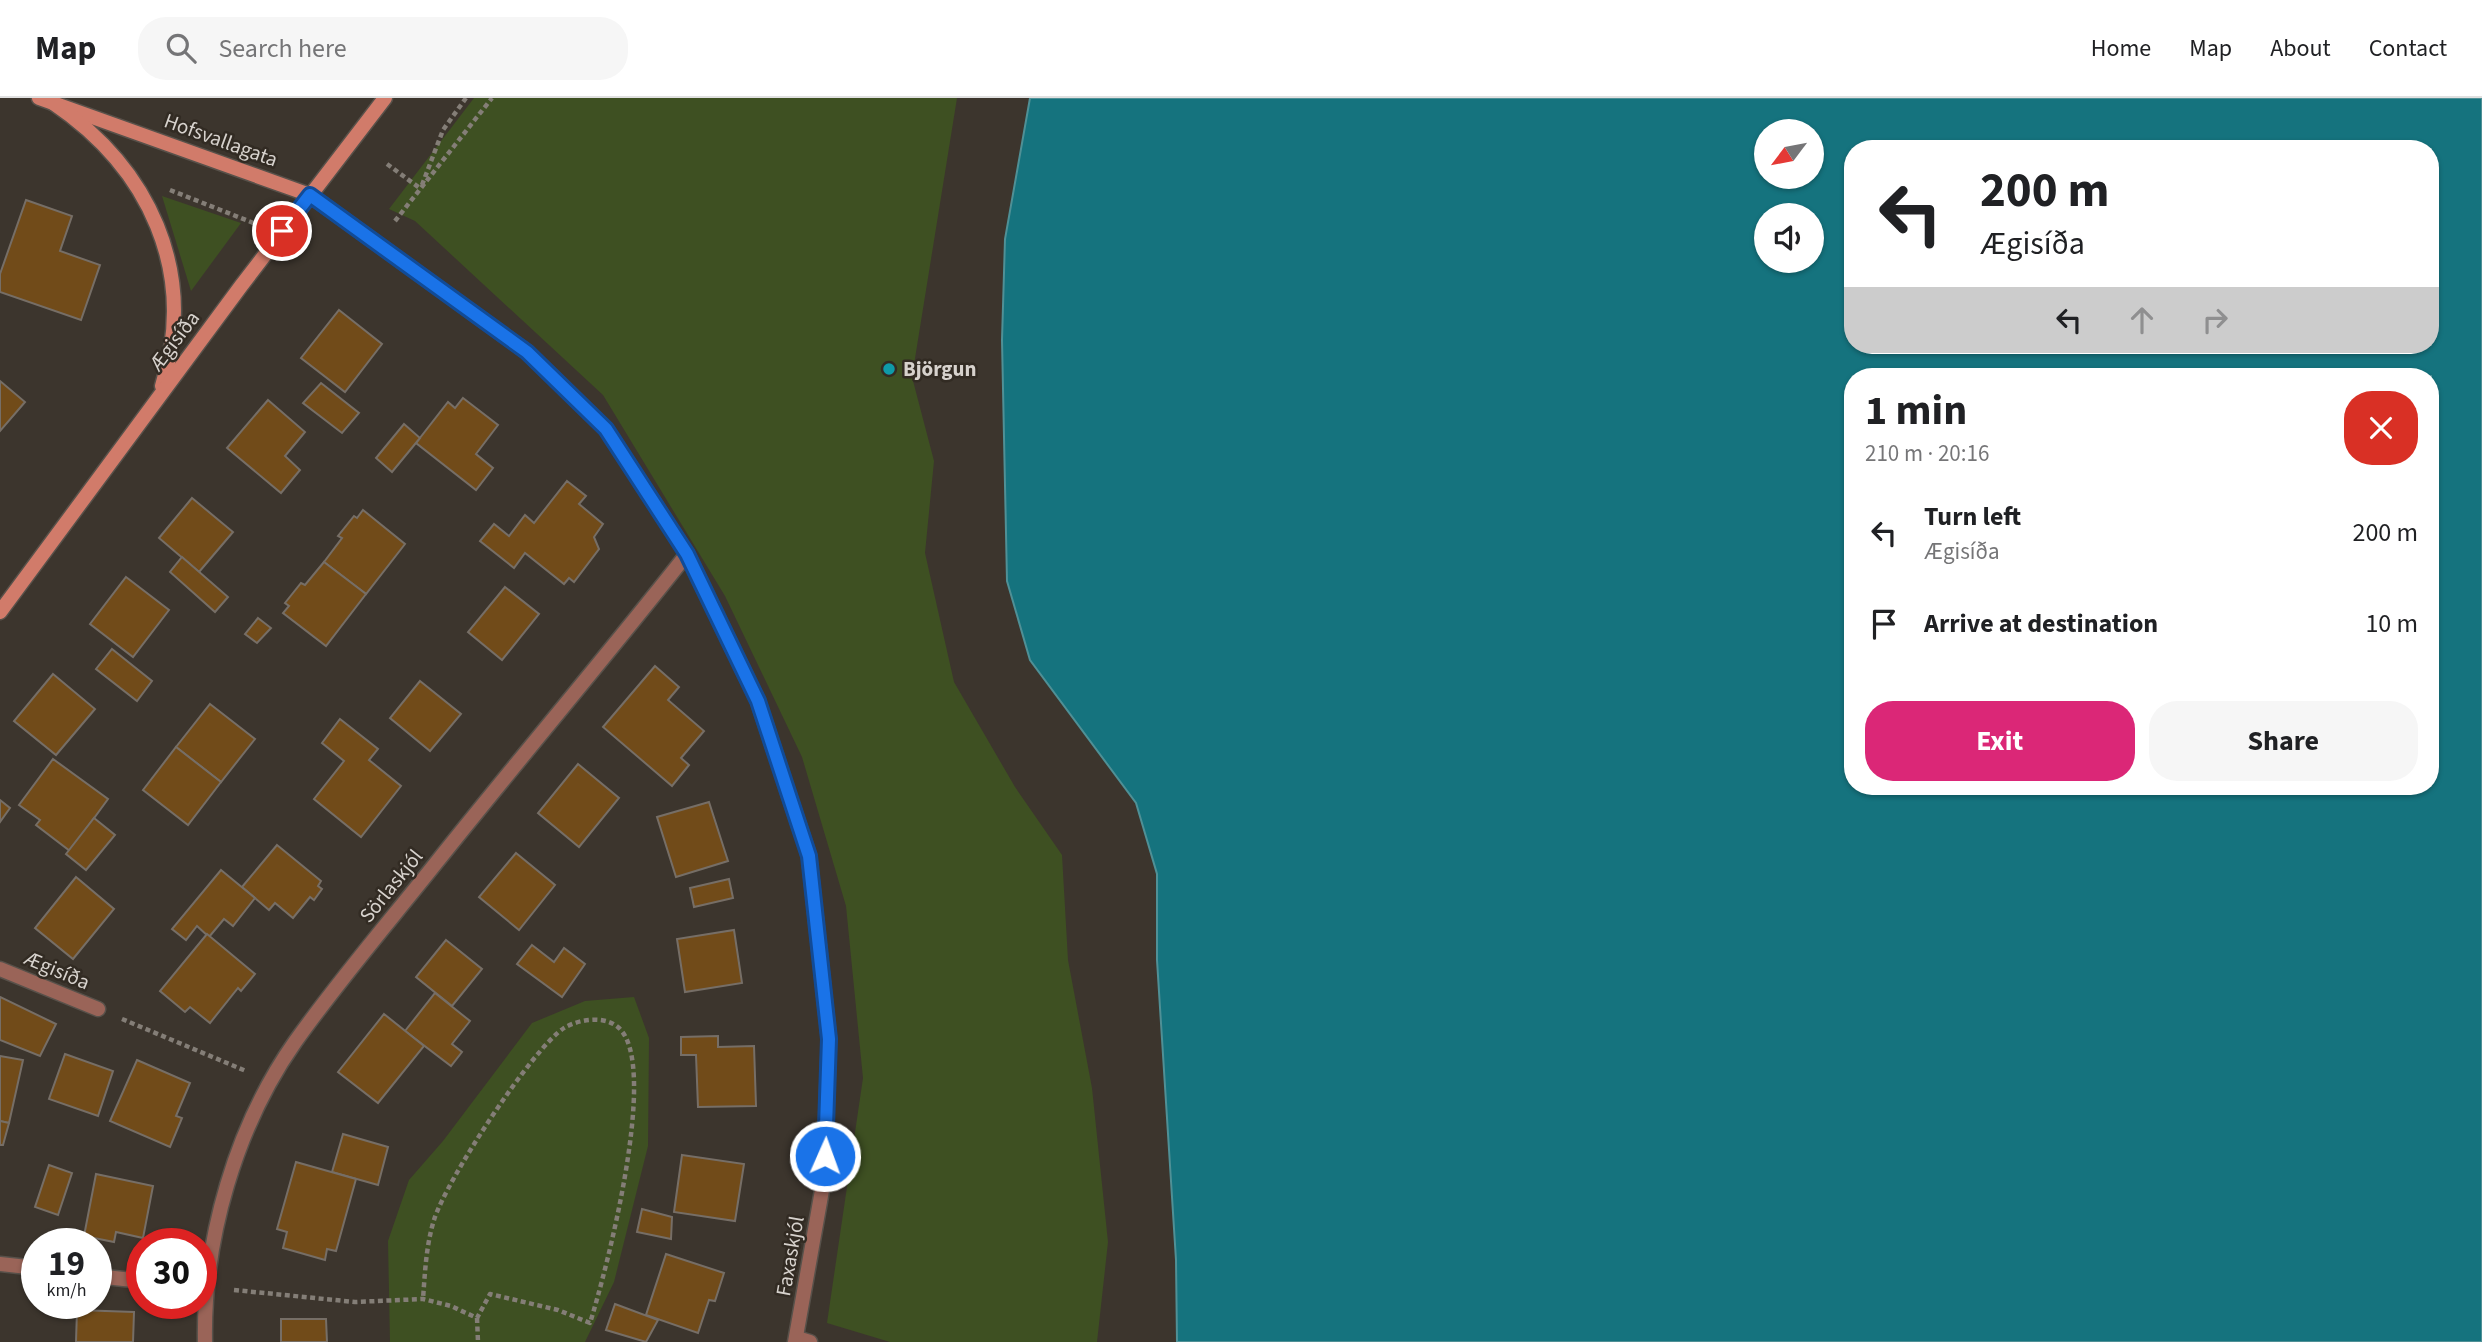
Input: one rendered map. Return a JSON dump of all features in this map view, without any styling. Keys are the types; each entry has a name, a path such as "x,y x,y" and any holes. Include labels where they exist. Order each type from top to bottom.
{"street":[{"name":"Ægisíða","path":"0,612 158,397 386,98"},
{"name":"Hofsvallagata","path":"46,100 310,195"},
{"path":"46,100 84,124 111,151 134,180 162,239 171,278 173,318 169,358 158,397"},
{"name":"Faxaskjól","path":"310,195 527,352 606,429 687,554 758,701 809,856 829,1039 824,1179 801,1341"},
{"name":"Sörlaskjól","path":"217,1230 236,1162 272,1081 295,1043 349,972 687,554"},
{"name":"Ægisíða","path":"0,969 98,1009"},
{"path":"0,1264 21,1267"},
{"name":"Sörlaskjól","path":"205,1319 205,1342"}],"path":[{"path":"421,189 443,130 466,98"},
{"path":"395,221 492,98"},
{"path":"387,164 421,189"},
{"path":"164,187 261,227"},
{"path":"98,1009 272,1081"},
{"path":"423,1299 426,1256 434,1219 452,1178 546,1043 566,1027 601,1019 619,1027 628,1043 633,1065 624,1188 604,1280 590,1323 558,1310 490,1294 477,1318 478,1342"},
{"path":"217,1288 355,1302 423,1299 451,1306 477,1318"}],"green space":[{"path":"474,98 957,98 912,377 934,461 925,553 954,682 1015,787 1062,855 1068,960 1092,1088 1108,1242 1097,1342 890,1342 827,1323 863,1078 846,906 802,757 725,596 603,395 415,221 389,209"},
{"path":"162,196 241,223 191,291"},
{"path":"634,997 649,1038 648,1146 614,1282 585,1342 390,1342 388,1241 409,1180 443,1141 532,1023 585,1001"}],"water":[{"path":"1030,98 2482,98 2482,1342 1177,1342 1176,1260 1157,960 1157,874 1136,803 1030,660 1007,581 1002,340 1005,239"}],"building":[{"path":"26,200 72,216 60,251 100,265 81,320 0,292 0,274"},
{"path":"339,310 382,344 345,392 301,358"},
{"path":"0,381 25,402 0,431"},
{"path":"321,383 359,413 342,433 303,403"},
{"path":"463,398 498,425 476,454 493,468 476,490 416,443 448,402 455,408"},
{"path":"268,400 305,432 285,456 300,470 281,493 227,448"},
{"path":"404,424 420,438 392,472 376,458"},
{"path":"567,481 586,496 579,504 603,524 594,537 599,549 574,582 569,578 564,584 525,553 514,568 480,541 494,524 509,536 525,515 534,523"},
{"path":"192,498 233,532 199,572 159,538"},
{"path":"363,510 405,544 366,594 324,562 342,538 338,536 354,516 357,518"},
{"path":"182,557 228,597 215,612 170,572"},
{"path":"324,562 366,594 326,646 283,613 289,606 285,603 301,583 305,585"},
{"path":"126,577 169,610 133,657 90,624"},
{"path":"505,587 539,614 502,660 468,632"},
{"path":"258,618 271,628 257,643 245,634"},
{"path":"112,649 152,681 137,701 96,669"},
{"path":"655,666 679,687 668,700 704,731 681,758 689,765 672,786 603,727"},
{"path":"53,674 95,709 56,755 14,721"},
{"path":"420,681 461,714 430,751 390,718"},
{"path":"210,704 255,739 221,782 176,747"},
{"path":"340,719 378,749 369,760 401,786 361,837 314,799 344,761 322,743"},
{"path":"176,747 221,782 188,825 143,790"},
{"path":"53,759 108,799 70,851 36,825 40,820 19,805"},
{"path":"578,764 619,798 579,847 538,813"},
{"path":"0,800 10,808 0,822"},
{"path":"709,802 728,861 676,877 657,817"},
{"path":"94,818 115,835 86,870 66,854"},
{"path":"277,845 321,881 318,886 322,889 314,900 310,897 293,918 275,903 269,910 242,887"},
{"path":"516,853 555,885 519,930 479,897"},
{"path":"221,870 255,898 233,926 224,919 209,937 197,926 186,940 172,929"},
{"path":"76,877 114,909 73,959 35,928"},
{"path":"729,879 733,898 694,907 690,888"},
{"path":"734,930 742,983 685,992 677,939"},
{"path":"207,934 255,974 241,991 238,988 210,1023 190,1007 185,1012 160,991"},
{"path":"446,940 482,969 452,1006 416,977"},
{"path":"532,945 554,962 564,948 585,964 562,997 517,964"},
{"path":"435,993 470,1021 452,1044 462,1052 451,1066 405,1031"},
{"path":"0,997 56,1024 40,1056 0,1040"},
{"path":"384,1014 424,1046 378,1103 338,1072"},
{"path":"718,1036 718,1047 754,1046 756,1106 698,1107 696,1055 681,1055 681,1037"},
{"path":"65,1054 113,1071 98,1116 49,1099"},
{"path":"0,1056 23,1060 9,1123 0,1121"},
{"path":"137,1060 190,1083 176,1116 182,1118 170,1147 110,1121"},
{"path":"0,1121 9,1123 3,1145 0,1145"},
{"path":"343,1134 388,1147 378,1185 332,1172"},
{"path":"682,1155 744,1164 735,1221 674,1212"},
{"path":"296,1162 356,1179 336,1251 327,1249 325,1260 283,1248 287,1232 277,1229"},
{"path":"49,1165 72,1173 58,1215 35,1207"},
{"path":"96,1174 153,1186 145,1228 126,1228 126,1234 116,1232 114,1242 112,1228 86,1228"},
{"path":"642,1209 672,1217 671,1239 637,1232"},
{"path":"666,1254 724,1273 715,1301 709,1300 698,1333 646,1315"},
{"path":"615,1304 658,1320 646,1342 606,1330"},
{"path":"112,1311 126,1312 126,1319 134,1319 133,1342 76,1342 77,1319 112,1319"},
{"path":"281,1319 326,1319 327,1342 281,1342"}],"place":[{"name":"Björgun","path":"889,369"}],"route":[{"path":"282,231 310,195 444,289 527,352 606,429 687,554 758,701 809,856 829,1039 825,1156"}]}
